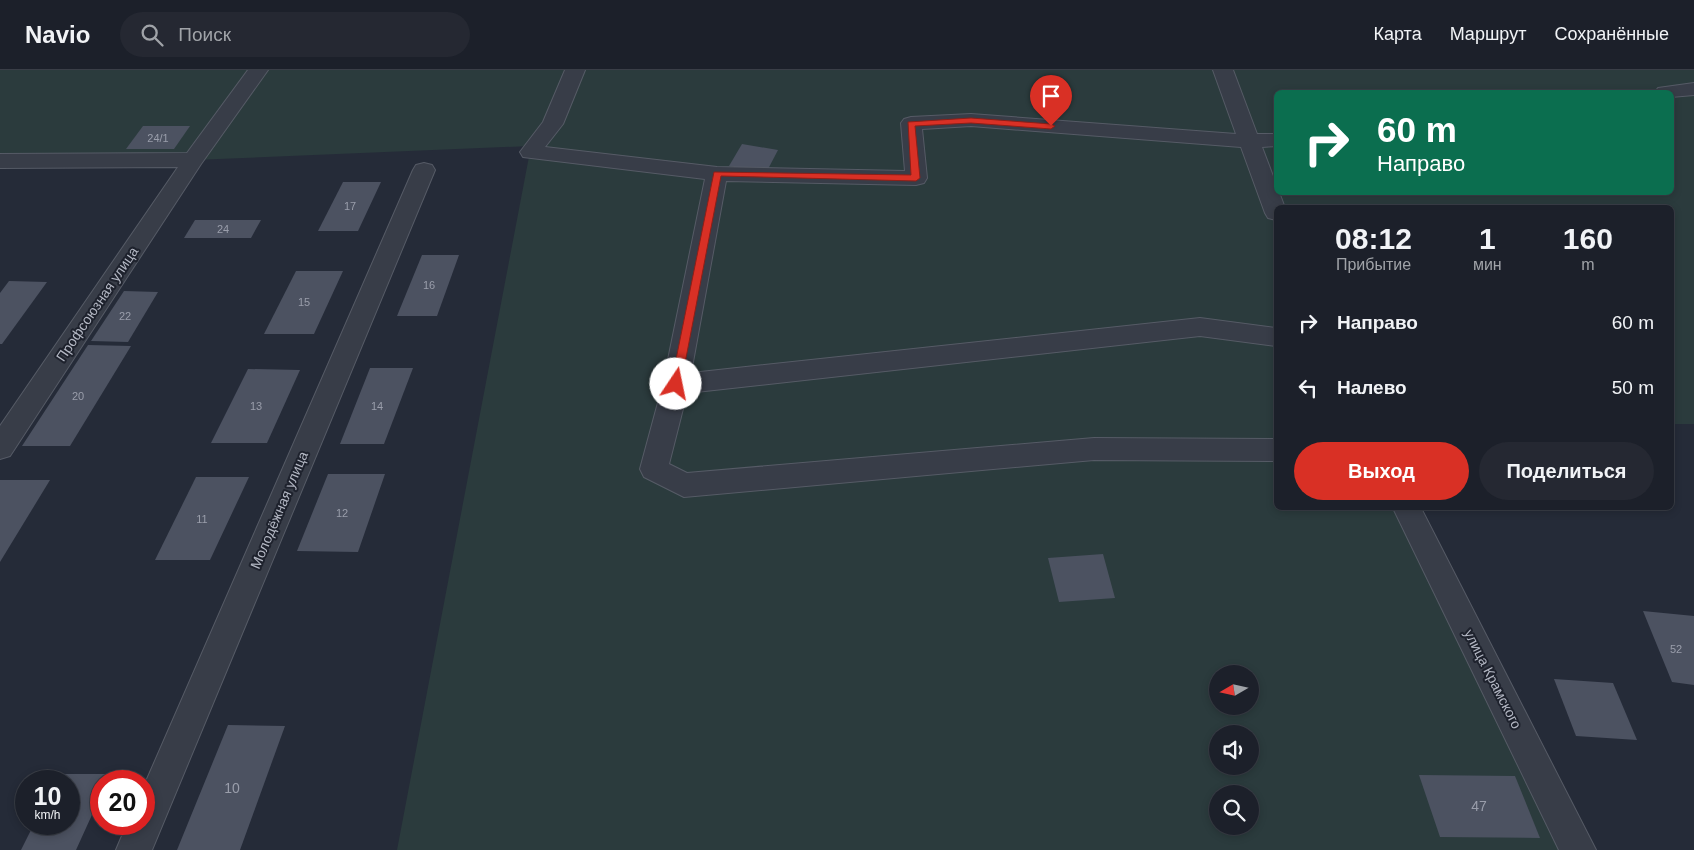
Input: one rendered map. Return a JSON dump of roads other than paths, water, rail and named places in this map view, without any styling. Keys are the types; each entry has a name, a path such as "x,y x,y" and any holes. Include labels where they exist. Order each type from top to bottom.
{"street":[{"name":"Профсоюзная улица","path":"0,448 193,160 258,70"},
{"path":"576,70 553,124 530,152 717,174 916,178 910,123 971,120 1249,141 1274,140"},
{"path":"1222,70 1274,208"},
{"path":"1674,91 1694,89"},
{"path":"0,161 193,160"},
{"name":"Молодёжная улица","path":"134,850 424,170"},
{"path":"717,174 676,384 654,469 684,485 1094,449 1274,450"},
{"path":"676,384 1200,327 1274,337"},
{"name":"улица Крамского","path":"1408,510 1578,850"}]}
